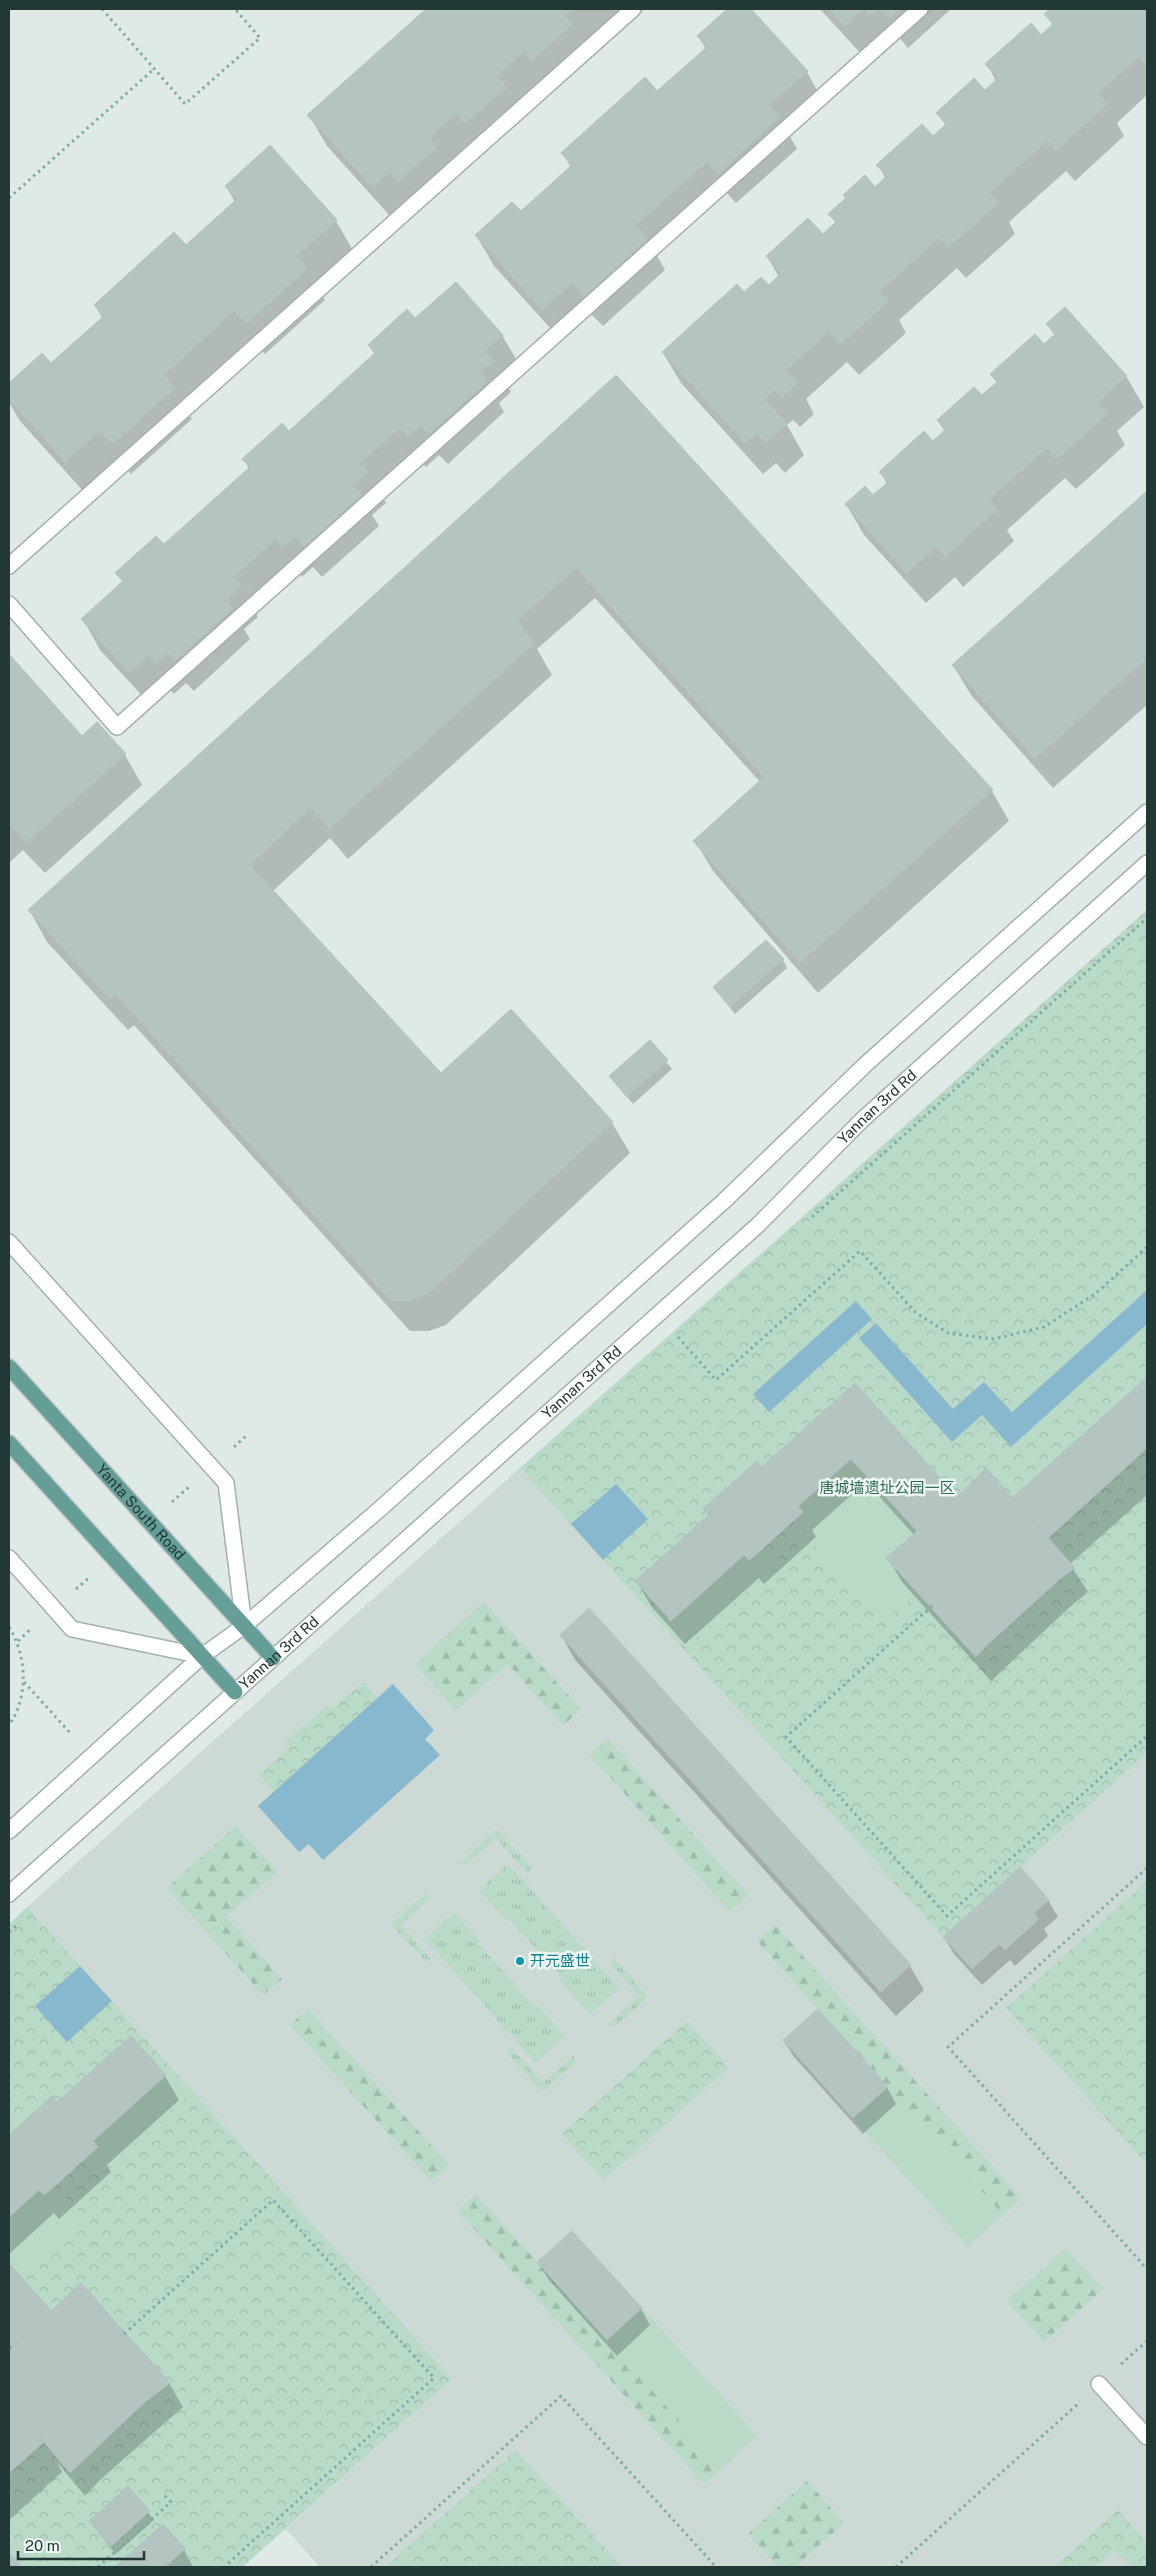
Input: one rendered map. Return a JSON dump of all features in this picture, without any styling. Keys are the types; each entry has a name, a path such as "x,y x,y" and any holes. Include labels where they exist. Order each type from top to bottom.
{"main road":[{"name":"Yanta South Road","path":"9,1367 273,1658"},
{"path":"9,1443 235,1692"}],"street":[{"path":"9,566 633,9"},
{"path":"9,604 117,727 920,9"},
{"path":"9,1831 202,1656 244,1626 381,1508 724,1201 866,1064 1147,812"},
{"name":"Yannan 3rd Rd","path":"9,1894 758,1225 862,1120 1147,864"},
{"path":"9,1242 226,1483 244,1626"},
{"path":"9,1558 72,1629 202,1656"},
{"path":"1099,2384 1147,2437"}],"path":[{"path":"102,9 185,104 260,38 236,9"},
{"path":"9,198 154,69"},
{"path":"677,1337 716,1380 860,1251 916,1313 948,1333 993,1339 1044,1327 1095,1294 1147,1248"},
{"path":"932,1606 786,1737 947,1916 1147,1736"},
{"path":"9,1627 20,1647 24,1682 16,1716 9,1725"},
{"path":"1147,1868 948,2047 1147,2269"},
{"path":"124,2334 273,2200 434,2378 224,2567"},
{"path":"896,2567 1147,2341"},
{"path":"370,2567 561,2396 716,2567"},
{"path":"98,2567 171,2502 162,2493"}],"shaded area":[{"path":"520,1468 943,1937 1147,1753 1147,2567 320,2567 286,2529 452,2379 27,1907"}],"green space":[{"name":"唐城墙遗址公园一区","path":"1147,910 1147,1753 943,1937 520,1468"},
{"path":"851,1459 918,1532 919,1592 889,1617 878,1616 793,1522 803,1512 798,1506"},
{"path":"760,1551 775,1567 690,1643 671,1621 744,1555 749,1560"},
{"path":"484,1602 581,1709 563,1726 508,1664 456,1710 415,1664"},
{"path":"363,1682 378,1698 274,1792 259,1775 290,1747 286,1742 327,1705 332,1709"},
{"path":"608,1739 748,1895 730,1912 590,1755"},
{"path":"236,1826 277,1872 226,1917 282,1979 263,1995 167,1888"},
{"path":"497,1829 532,1868 527,1873 496,1838 466,1865 462,1861"},
{"path":"508,1864 619,1988 590,2014 559,1979 561,1977 508,1918 506,1920 479,1890"},
{"path":"1147,1881 1147,2164 1006,2008"},
{"path":"426,1893 430,1898 401,1925 431,1959 427,1963 391,1924"},
{"path":"27,1907 452,2379 243,2567 9,2567 9,1924"},
{"path":"454,1912 480,1942 479,1944 531,2003 534,2002 565,2036 536,2063 425,1939"},
{"path":"775,1925 1021,2198 1003,2215 757,1941"},
{"path":"613,1958 648,1997 613,2028 609,2024 639,1996 608,1962"},
{"path":"308,2009 449,2165 431,2181 290,2025"},
{"path":"687,2021 729,2067 604,2180 562,2134"},
{"path":"512,2049 543,2083 573,2056 577,2061 542,2092 507,2053"},
{"path":"166,2075 186,2097 102,2173 87,2157 93,2141"},
{"path":"888,2087 1003,2215 968,2246 853,2118"},
{"path":"55,2186 86,2220 22,2278 9,2263 9,2217 39,2190 44,2195"},
{"path":"476,2194 722,2468 704,2484 458,2211"},
{"path":"1066,2248 1103,2289 1044,2342 1007,2301"},
{"path":"642,2308 757,2436 722,2468 607,2340"},
{"path":"516,2450 622,2567 385,2567"},
{"path":"807,2481 844,2523 795,2567 778,2567 748,2534"},
{"path":"1118,2510 1147,2543 1147,2567 1131,2567 1115,2550 1096,2567 1054,2567"}],"water":[{"path":"1147,1290 1147,1324 1011,1447 982,1415 952,1442 859,1338 876,1323 953,1409 984,1382 1012,1412"},
{"path":"856,1301 872,1319 769,1412 753,1394"},
{"path":"616,1484 648,1519 603,1560 571,1524"},
{"path":"393,1684 434,1730 425,1739 440,1755 323,1860 309,1844 299,1852 258,1806"},
{"path":"80,1966 112,2001 67,2042 35,2006"}],"building":[{"path":"426,9 573,9 565,16 573,24 532,61 523,52 497,76 507,87 465,124 456,114 429,138 437,147 398,182 389,172 373,188 307,115"},
{"path":"727,9 751,9 808,71 769,105 780,117 718,174 707,162 636,225 648,239 584,297 572,283 542,310 475,235 512,202 521,211 572,165 561,153 645,77 657,91 707,47 697,36"},
{"path":"829,9 864,9 845,26"},
{"path":"864,9 879,9 870,17"},
{"path":"881,9 900,9 890,18"},
{"path":"1050,9 1147,9 1147,66 1139,57 1098,94 1108,104 1056,151 1047,141 990,193 999,203 948,248 939,238 880,291 889,301 840,345 829,332 786,370 798,383 782,397 775,390 765,399 787,424 766,443 757,433 745,444 662,352 737,284 744,292 761,277 769,285 781,273 766,256 808,218 823,234 836,222 828,214 846,198 843,195 865,175 875,187 887,176 876,165 922,124 933,136 946,124 936,113 974,78 985,90 998,78 985,64 1031,23 1041,35 1053,24 1044,14"},
{"path":"270,145 337,220 297,256 308,268 246,324 234,311 164,375 175,388 113,444 100,431 65,462 9,400 9,383 42,353 51,363 104,316 94,305 174,232 186,245 237,199 225,186"},
{"path":"456,282 503,335 485,351 494,361 480,373 488,381 429,434 421,425 408,437 400,428 361,463 369,472 353,486 362,495 304,547 295,537 283,547 276,539 234,577 242,585 226,600 233,608 175,661 168,653 155,664 148,656 129,673 81,619 123,581 115,573 156,536 164,544 250,467 242,459 282,423 289,431 375,353 368,345 407,309 415,318"},
{"path":"1065,307 1127,376 1098,402 1108,414 1057,459 1047,448 989,500 997,510 945,557 936,547 907,574 845,504 865,486 873,495 888,482 879,472 924,431 933,441 945,430 937,420 974,387 982,395 997,382 990,374 1035,334 1044,344 1055,334 1046,324"},
{"path":"616,375 993,790 800,963 693,841 764,777 576,568 517,621 535,643 329,829 311,808 250,865 441,1073 511,1009 613,1122 428,1294 411,1301 391,1301 116,995 110,1000 28,910"},
{"path":"1147,491 1147,658 1035,759 952,665"},
{"path":"9,654 82,736 97,722 126,754 26,843 9,824"},
{"path":"766,940 784,959 730,1007 713,987"},
{"path":"650,1040 668,1060 627,1097 609,1076"},
{"path":"1147,1377 1147,1448 1047,1539 1011,1499"},
{"path":"855,1383 957,1497 918,1532 851,1459 798,1506 803,1512 760,1551 749,1560 744,1555 671,1621 635,1581 709,1515 703,1509 757,1461 762,1467"},
{"path":"986,1468 1075,1568 1062,1577 976,1657 886,1558 965,1490"},
{"path":"589,1608 911,1965 881,1992 560,1635"},
{"path":"1020,1867 1049,1900 1034,1913 1039,1919 1005,1950 999,1944 972,1969 943,1937"},
{"path":"818,2009 888,2087 853,2118 783,2040"},
{"path":"131,2036 166,2075 93,2141 98,2147 55,2186 44,2195 39,2190 9,2217 9,2135 52,2096 57,2102"},
{"path":"572,2231 642,2308 607,2340 537,2262"},
{"path":"9,2263 52,2312 13,2347 9,2343"},
{"path":"81,2283 170,2383 144,2403 70,2473 9,2401 9,2351"},
{"path":"9,2401 45,2441 9,2473"},
{"path":"128,2486 150,2511 111,2546 89,2521"},
{"path":"163,2524 185,2549 165,2567 115,2567"},
{"path":"9,2553 22,2567 9,2567"}],"place":[{"name":"开元盛世","path":"520,1961"}]}
